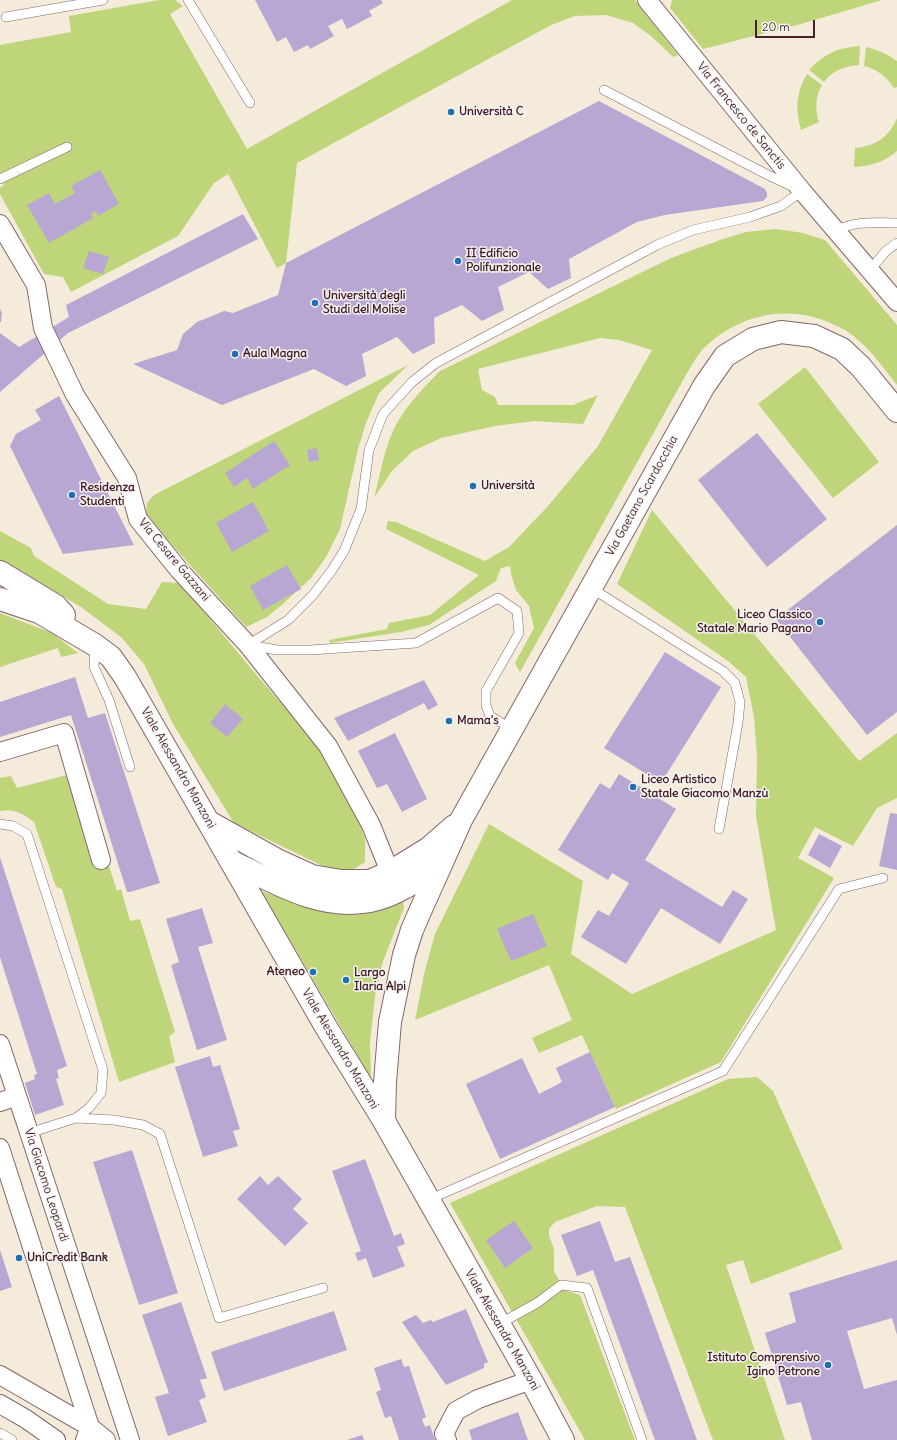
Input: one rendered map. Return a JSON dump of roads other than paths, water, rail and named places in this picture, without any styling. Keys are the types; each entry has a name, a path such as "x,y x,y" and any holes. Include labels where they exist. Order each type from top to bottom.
{"street":[{"name":"Via Francesco de Sanctis","path":"647,0 802,190 897,302"},
{"name":"Via Cesare Gazzani","path":"0,224 36,284 43,328 75,395 127,478 138,519 179,570 248,645 328,746 371,825 397,881"},
{"name":"Via Gaetano Scardocchia","path":"384,1121 385,1082 390,1022 404,955 412,930 440,866 461,820 704,386 725,356 753,339 781,332 814,336 842,349 861,367 897,411"},
{"name":"Viale Alessandro Manzoni","path":"0,572 56,606 95,645"},
{"name":"Viale Alessandro Manzoni","path":"0,599 39,612 95,645 111,657 126,677 326,1027 384,1121 531,1380 563,1440"},
{"path":"0,752 64,733 101,860"},
{"name":"Via Gaetano Scardocchia","path":"231,861 300,894 325,901 353,904 378,900 429,848 461,820"},
{"name":"Via Gaetano Scardocchia","path":"209,822 279,861 312,876 341,881 397,881 440,866"},
{"name":"Via Giacomo Leopardi","path":"0,1044 130,1440"},
{"path":"0,1102 17,1096"},
{"path":"0,1148 87,1434"},
{"path":"0,1375 87,1434 106,1440"},
{"path":"447,1440 444,1434 456,1411 478,1399 531,1380"},
{"path":"0,1404 26,1419 56,1440"}],"lane":[{"path":"6,17 103,0"},
{"path":"188,0 250,103"},
{"path":"248,645 288,620 321,586 344,551 361,509 369,450 383,414 412,382 436,363 656,245 693,230 750,217 781,206 802,190 768,175 604,90"},
{"path":"0,179 67,147"},
{"path":"836,231 845,226 859,222 897,223"},
{"path":"870,270 886,251 897,243"},
{"path":"591,588 723,671 735,683 740,702 738,723 719,829"},
{"path":"248,645 277,650 310,650 416,643 498,598 517,611 519,633 486,691 486,705 490,716 512,729"},
{"path":"95,645 94,666 109,700 130,767"},
{"path":"0,824 13,826 27,834 103,1070 101,1092 89,1108 76,1118 29,1133"},
{"path":"428,1200 723,1071 839,889 883,878"},
{"path":"76,1118 114,1120 143,1125 160,1134 219,1318 323,1288"},
{"path":"499,1324 538,1303 562,1284 587,1288 642,1440"},
{"path":"0,1433 12,1440"}],"place":[{"name":"Università C","path":"451,112"},
{"name":"II Edificio Polifunzionale","path":"458,261"},
{"name":"Università degli Studi del Molise","path":"315,303"},
{"name":"Aula Magna","path":"235,354"},
{"name":"Università","path":"473,486"},
{"name":"Residenza Studenti","path":"72,495"},
{"name":"Liceo Classico Statale Mario Pagano","path":"820,622"},
{"name":"Mama's","path":"449,721"},
{"name":"Liceo Artistico Statale Giacomo Manzù","path":"633,787"},
{"name":"Ateneo","path":"313,972"},
{"name":"Largo Ilaria Alpi","path":"346,980"},
{"name":"UniCredit Bank","path":"19,1258"},
{"name":"Istituto Comprensivo Igino Petrone","path":"828,1365"}]}
